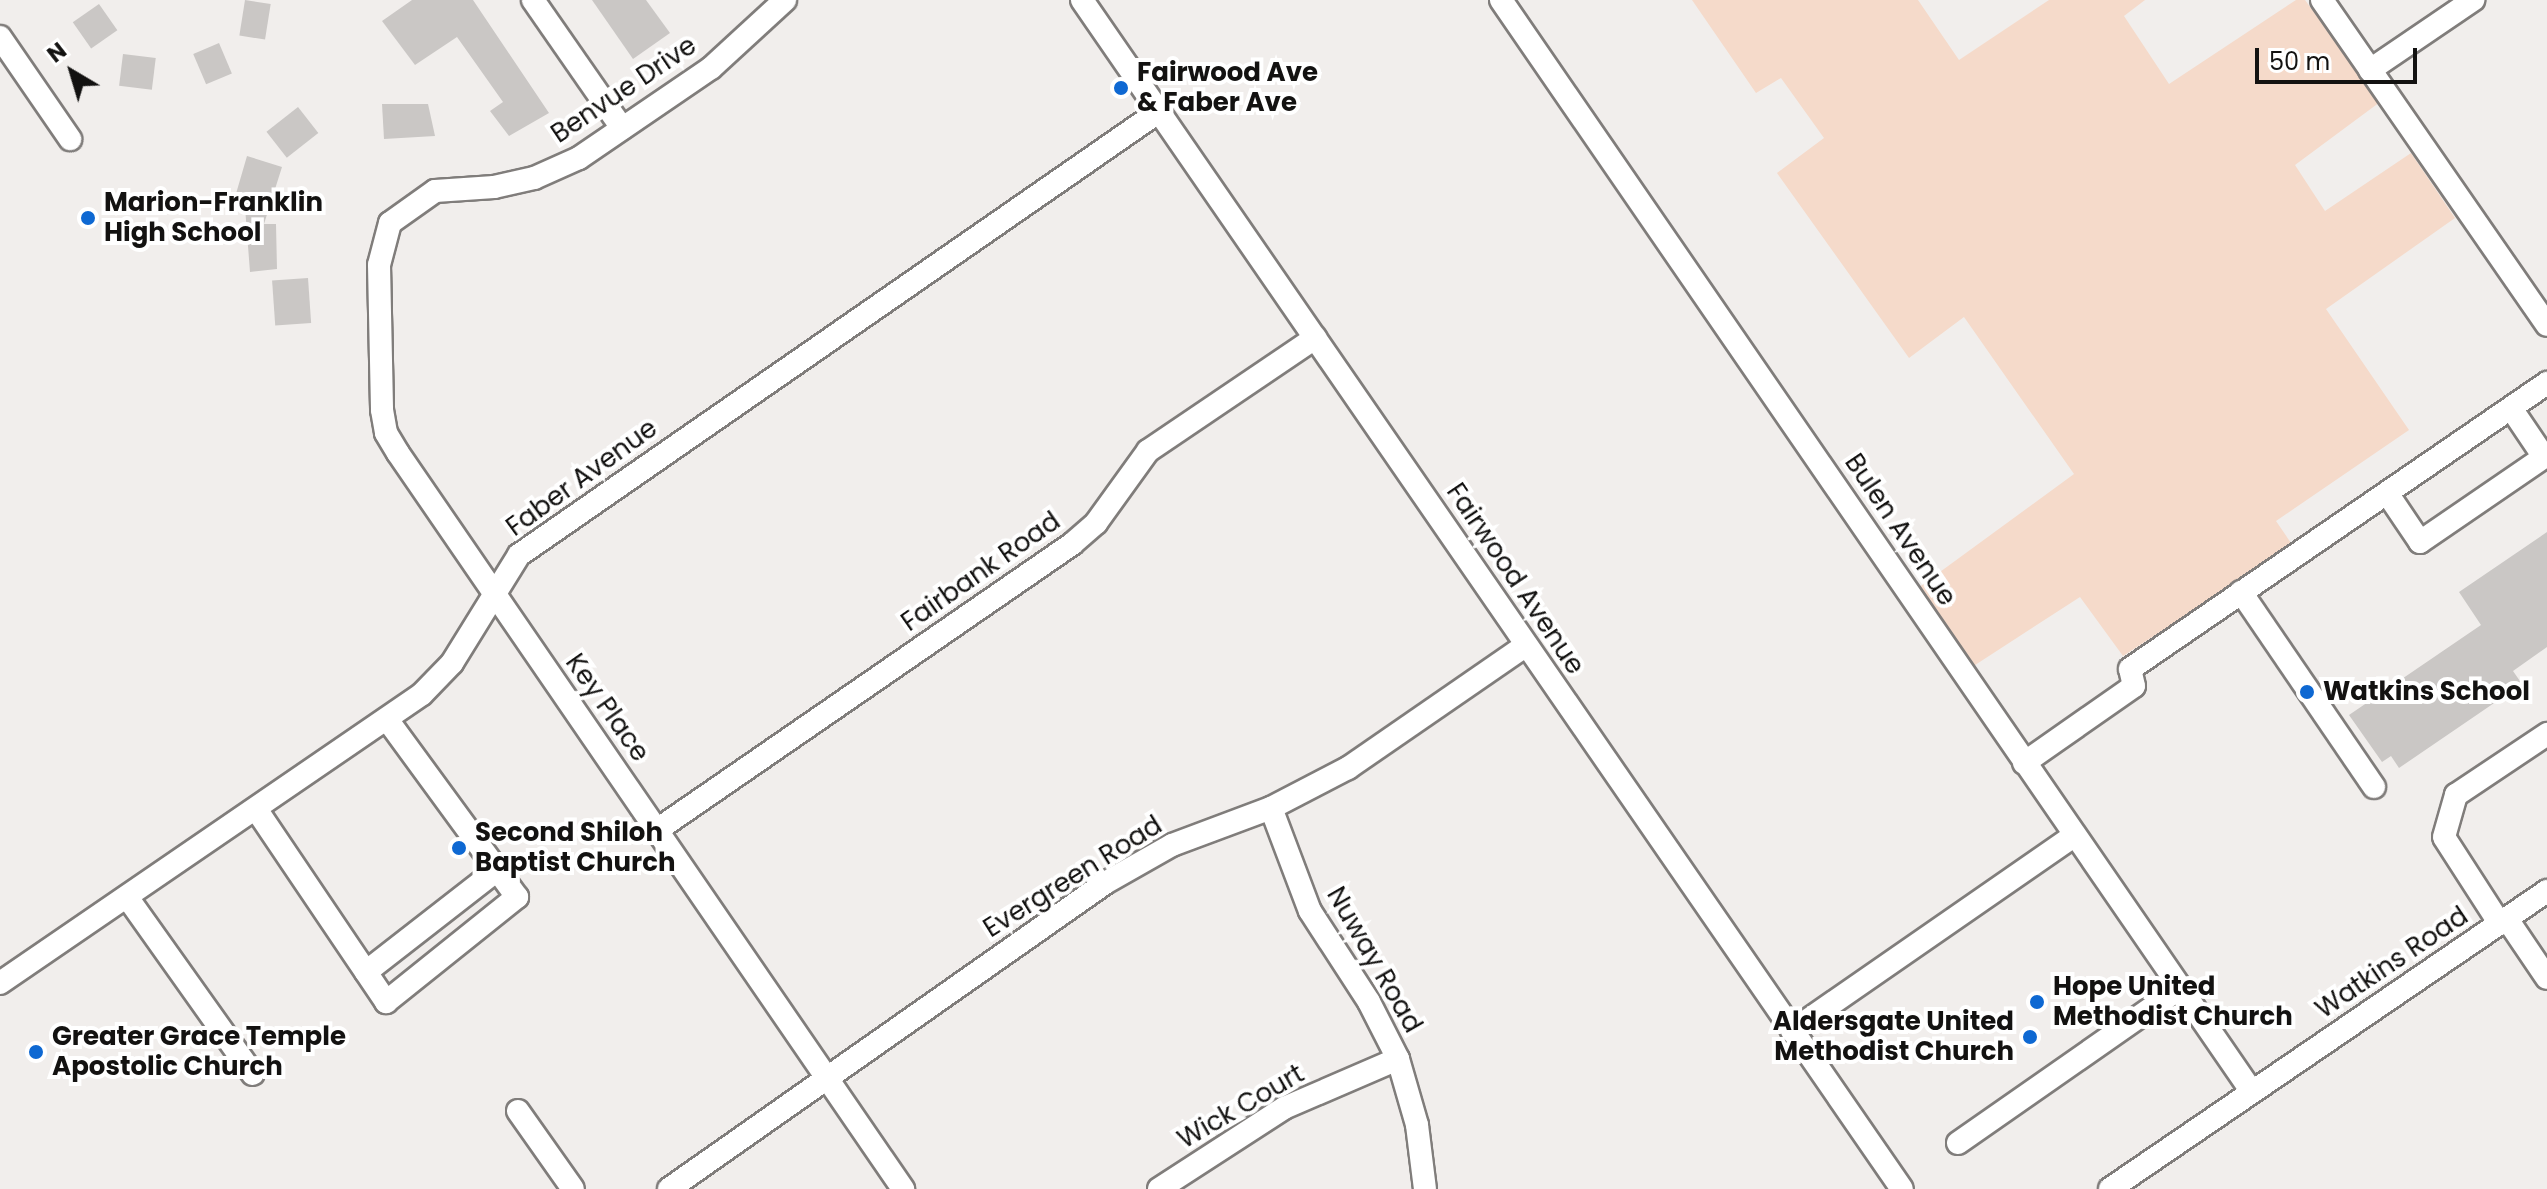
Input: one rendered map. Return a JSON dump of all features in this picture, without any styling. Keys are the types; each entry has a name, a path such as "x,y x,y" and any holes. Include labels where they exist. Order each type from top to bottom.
{"street":[{"path":"533,0 622,128"},
{"name":"Benvue Drive","path":"390,223 435,191 494,187 534,178 579,158 711,68 785,0"},
{"name":"Fairwood Avenue","path":"1082,0 1902,1189"},
{"name":"Bulen Avenue","path":"1501,0 2252,1092"},
{"path":"2322,0 2547,325"},
{"path":"2370,70 2473,0"},
{"path":"0,37 70,139"},
{"name":"Faber Avenue","path":"0,983 388,721 452,663 493,592 519,555 1158,112"},
{"name":"Key Place","path":"390,223 379,265 386,433 903,1189"},
{"name":"Fairbank Road","path":"657,830 1072,544 1096,523 1148,451 1315,338"},
{"path":"2024,763 2134,686 2130,669 2547,383"},
{"path":"2387,493 2420,542 2457,517 2544,457 2511,408"},
{"path":"2241,592 2374,787"},
{"name":"Evergreen Road","path":"669,1189 825,1076 1105,883 1172,845 1271,808 1348,768 1526,645"},
{"path":"256,809 386,1002 517,897 388,721"},
{"path":"2547,734 2456,795 2444,837 2547,978"},
{"name":"Nuway Road","path":"1271,808 1310,911 1369,1002 1398,1059 1417,1125 1425,1189"},
{"path":"1792,1031 2075,835"},
{"path":"366,972 497,870"},
{"name":"Watkins Road","path":"2110,1189 2547,891"},
{"path":"127,897 253,1074"},
{"path":"1958,1143 2180,988"},
{"name":"Wick Court","path":"1159,1189 1284,1108 1398,1059"},
{"path":"518,1111 573,1189"}],"shaded area":[{"path":"1692,0 1918,0 1959,60 2049,0 2145,0 2124,16 2169,84 2296,0 2305,0 2380,102 2295,165 2325,211 2411,153 2455,218 2326,309 2409,430 2276,521 2291,543 2269,561 2123,656 2080,597 1972,667 1918,588 2074,474 1964,317 1909,358 1777,173 1824,138 1781,78 1756,93"}],"building":[{"path":"245,0 271,4 265,40 239,36"},
{"path":"412,0 473,0 549,113 509,136 490,111 503,102 457,37 415,65 382,21"},
{"path":"592,0 646,0 670,33 633,59"},
{"path":"99,4 117,30 91,49 73,22"},
{"path":"219,43 232,73 206,84 193,54"},
{"path":"123,54 156,58 152,90 119,86"},
{"path":"382,104 428,104 435,136 384,139"},
{"path":"298,107 318,133 287,158 266,132"},
{"path":"247,156 282,167 264,224 276,224 277,269 250,272 245,207 233,204"},
{"path":"308,278 311,323 275,325 272,281"},
{"path":"2547,532 2547,647 2513,671 2522,684 2399,768 2391,756 2382,762 2349,715 2481,625 2459,592"}],"place":[{"name":"Fairwood Ave & Faber Ave","path":"1121,88"},
{"name":"Marion-Franklin High School","path":"88,218"},
{"name":"Watkins School","path":"2307,692"},
{"name":"Second Shiloh Baptist Church","path":"459,848"},
{"name":"Hope United Methodist Church","path":"2037,1002"},
{"name":"Aldersgate United Methodist Church","path":"2030,1037"},
{"name":"Greater Grace Temple Apostolic Church","path":"36,1052"}]}
